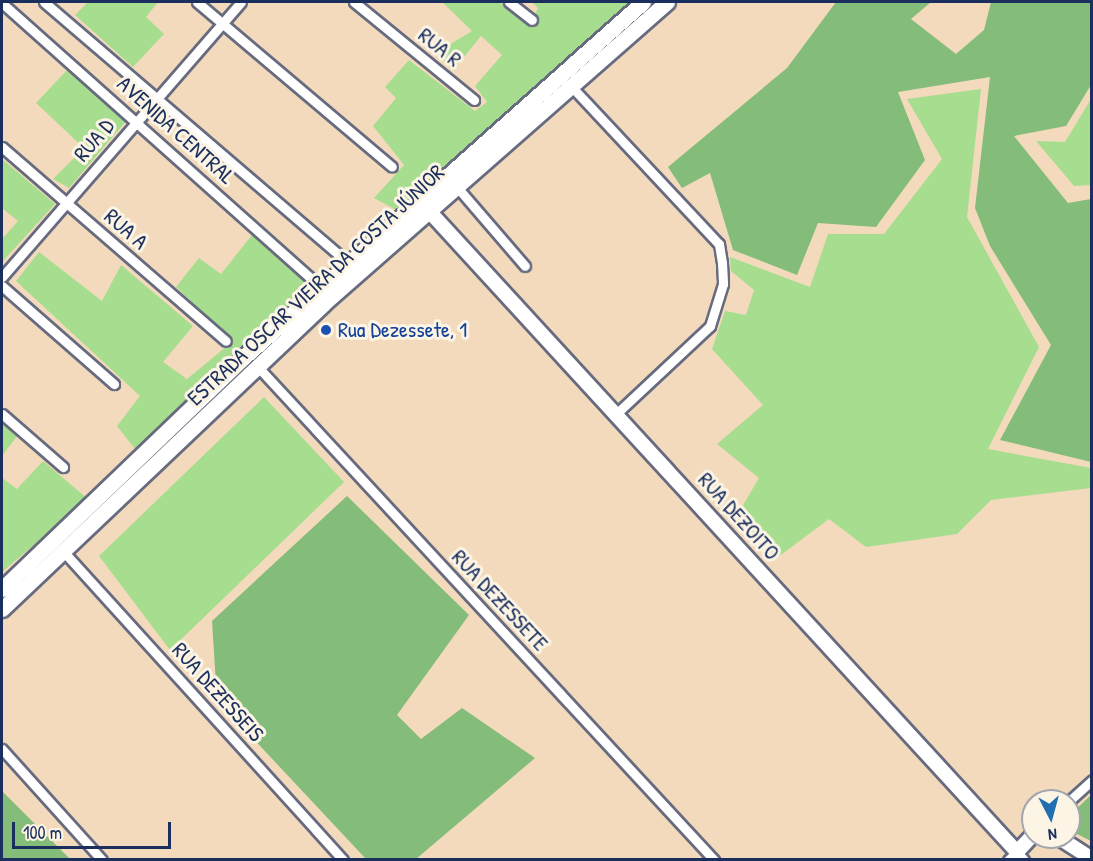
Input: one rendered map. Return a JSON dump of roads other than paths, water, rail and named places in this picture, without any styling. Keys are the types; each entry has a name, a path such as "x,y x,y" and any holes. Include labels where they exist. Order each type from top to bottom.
{"main road":[{"name":"ESTRADA OSCAR VIEIRA DA COSTA JÚNIOR","path":"2,589 243,357 323,289 349,263 643,2"},
{"name":"ESTRADA OSCAR VIEIRA DA COSTA JÚNIOR","path":"2,609 258,367 570,85 667,2"},
{"name":"RUA DEZOITO","path":"429,211 617,413 1016,857"},
{"path":"1077,849 1092,859"}],"street":[{"name":"AVENIDA CENTRAL","path":"44,2 349,263"},
{"path":"197,2 392,166"},
{"name":"RUA D","path":"2,277 241,2"},
{"name":"RUA R","path":"354,2 474,100"},
{"path":"509,2 532,20"},
{"name":"AVENIDA CENTRAL","path":"2,3 137,120 323,289"},
{"path":"570,85 719,244 722,262 723,284 710,326 617,413"},
{"name":"RUA A","path":"2,147 226,340"},
{"path":"457,187 525,266"},
{"path":"2,286 114,384"},
{"name":"RUA DEZESSETE","path":"258,367 714,860"},
{"path":"2,414 63,467"},
{"name":"RUA DEZESSEIS","path":"63,551 343,860"},
{"path":"2,748 102,860"}],"place":[{"name":"Rua Dezessete, 1","path":"326,330"}]}
